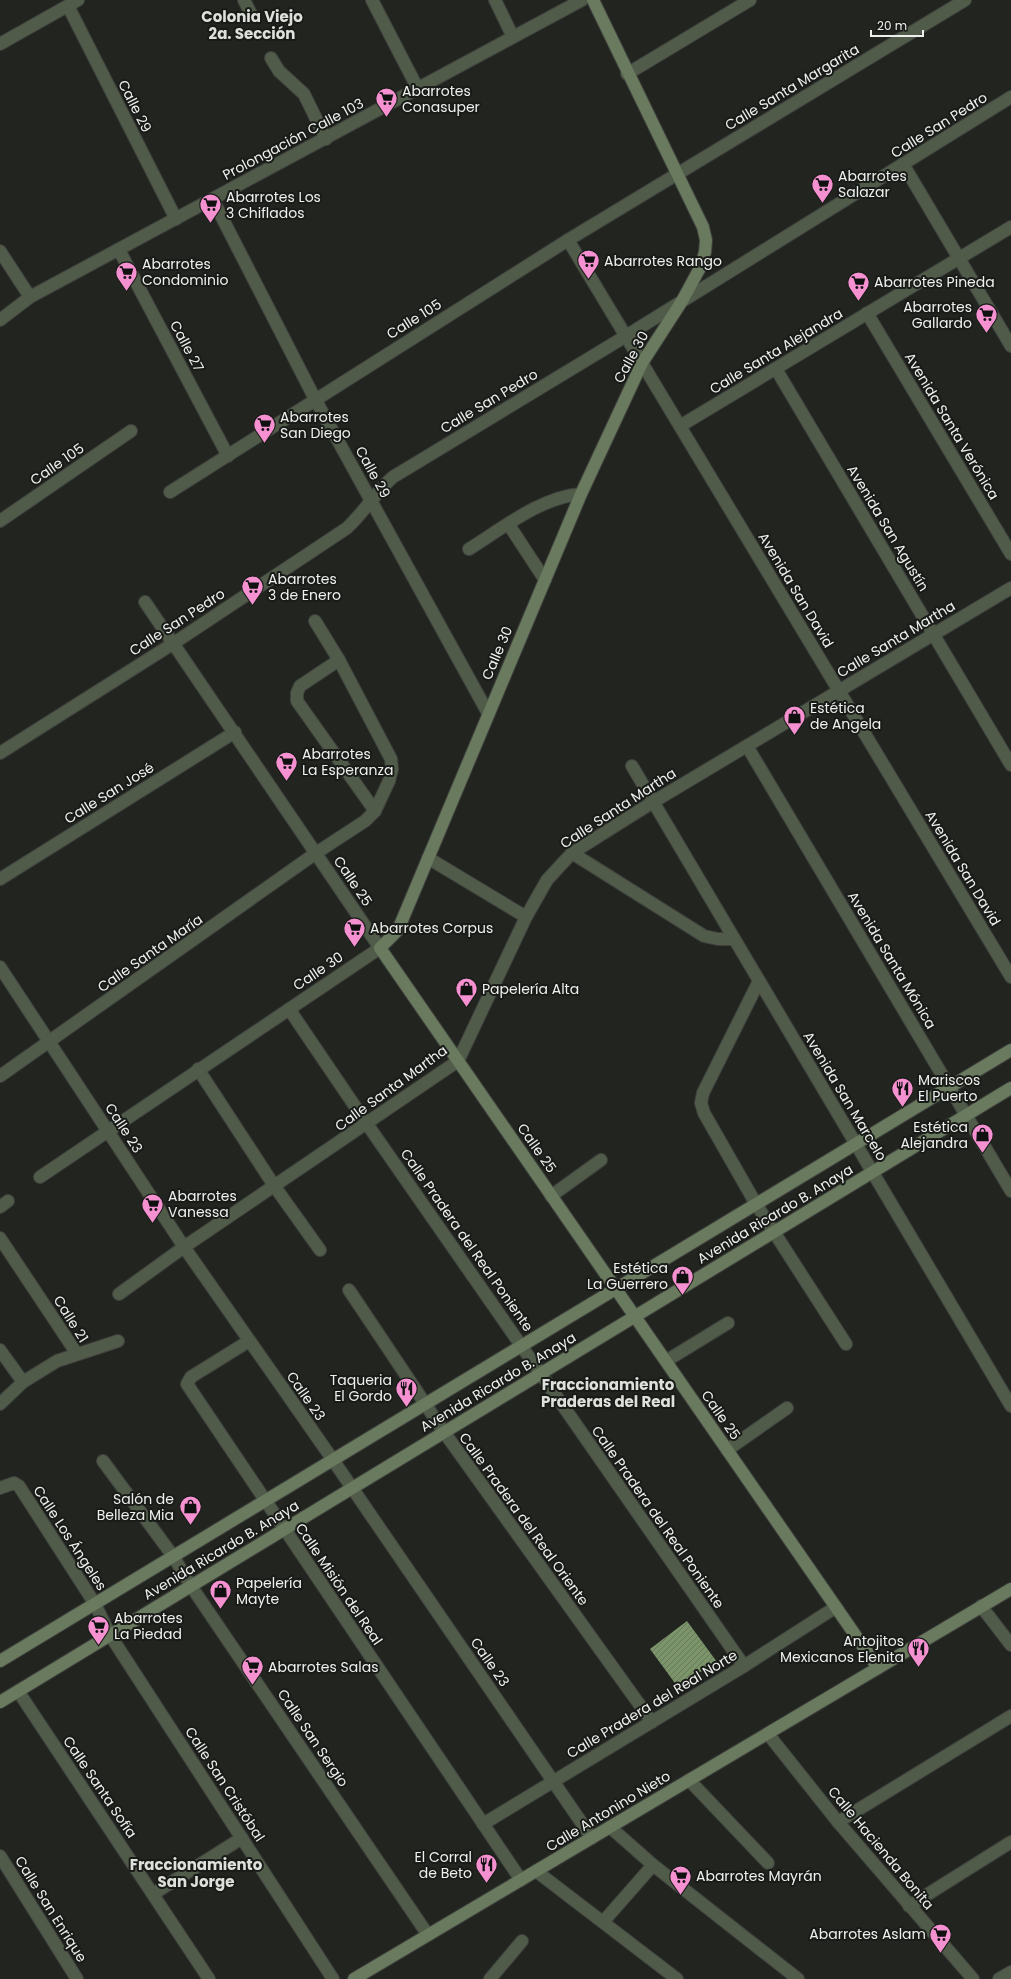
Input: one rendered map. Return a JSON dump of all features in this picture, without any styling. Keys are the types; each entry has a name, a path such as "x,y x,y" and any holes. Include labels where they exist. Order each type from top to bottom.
{"street":[{"path":"244,0 252,16"},
{"path":"372,0 418,89"},
{"path":"495,0 513,37"},
{"name":"Prolongación Calle 103","path":"0,320 30,297 213,200 582,0"},
{"name":"Calle 30","path":"40,1177 108,1132 198,1069 380,948 398,930 580,494 642,364 682,301 701,266 705,252 706,240 703,227 627,74 593,0"},
{"path":"627,74 750,0"},
{"name":"Calle Santa Margarita","path":"676,175 964,0"},
{"path":"1,42 73,3"},
{"name":"Calle 29","path":"73,3 176,219"},
{"path":"271,58 279,71 304,94 326,139"},
{"name":"Calle San Pedro","path":"0,752 174,643 347,528 382,486 393,477 626,336 1011,98"},
{"path":"903,164 1011,346"},
{"name":"Calle 105","path":"170,492 568,240 676,175"},
{"name":"Calle 29","path":"213,200 315,399 488,713"},
{"name":"Calle Santa Alejandra","path":"680,426 1011,227"},
{"name":"Avenida San David","path":"568,240 1011,977"},
{"name":"Calle 27","path":"119,250 228,456"},
{"path":"0,251 30,297"},
{"name":"Avenida Santa Verónica","path":"867,313 1011,554"},
{"name":"Avenida San Agustín","path":"776,369 1011,765"},
{"name":"Calle 105","path":"0,521 131,431"},
{"path":"469,549 550,500 566,495 580,494"},
{"path":"509,525 544,580"},
{"name":"Calle Santa Martha","path":"119,1294 184,1247 275,1187 458,1061 526,917 547,880 572,853 653,802 1011,588"},
{"name":"Calle 25","path":"145,602 235,732 380,948 878,1668"},
{"path":"315,621 340,660 391,759 392,769 389,781 375,811 297,702 297,693 300,686 340,660"},
{"name":"Calle San José","path":"0,880 235,732"},
{"name":"Avenida Santa Mónica","path":"746,746 951,1087 1011,1191"},
{"name":"Avenida San Marcelo","path":"632,766 733,939 1011,1406"},
{"name":"Calle Santa María","path":"0,1076 316,853 365,821 375,811"},
{"path":"572,853 704,936 718,939 733,939"},
{"path":"428,858 526,917"},
{"name":"Calle 23","path":"0,968 184,1247 248,1341 333,1460 592,1838"},
{"path":"759,981 703,1093 701,1103 704,1113 756,1204 846,1344"},
{"name":"Calle Pradera del Real Poniente","path":"289,1009 367,1124 744,1666"},
{"name":"Avenida Ricardo B. Anaya","path":"0,1661 1011,1050"},
{"path":"198,1069 275,1187 320,1250"},
{"name":"Avenida Ricardo B. Anaya","path":"0,1702 1011,1088"},
{"path":"551,1196 601,1160"},
{"name":"Calle 21","path":"0,1238 77,1354 57,1361 23,1382 0,1404"},
{"name":"Calle Pradera del Real Oriente","path":"349,1290 444,1432 652,1722"},
{"path":"666,1361 728,1323"},
{"path":"77,1354 118,1341"},
{"name":"Calle Misión del Real","path":"248,1341 192,1377 187,1384 521,1880"},
{"path":"0,1350 23,1382"},
{"path":"727,1450 787,1408"},
{"name":"Calle San Sergio","path":"103,1461 173,1556 191,1586 428,1935"},
{"name":"Calle Los Ángeles","path":"0,1488 10,1483 14,1483 19,1486 95,1604"},
{"name":"Calle Antonino Nieto","path":"354,1979 1011,1589"},
{"name":"Calle San Cristóbal","path":"95,1604 110,1635 333,1979"},
{"path":"982,1606 1011,1646"},
{"name":"Calle Pradera del Real Norte","path":"483,1824 744,1666 836,1607"},
{"name":"Calle Santa Sofía","path":"18,1691 209,1979"},
{"path":"838,1822 1011,1716"},
{"name":"Calle Hacienda Bonita","path":"768,1734 838,1822 973,1979"},
{"path":"689,1780 768,1863"},
{"path":"610,1827 653,1865 798,1979"},
{"path":"153,1894 242,1838"},
{"path":"909,1906 1011,1842"},
{"name":"Calle San Enrique","path":"0,1856 77,1979"},
{"path":"603,1922 653,1865"},
{"path":"536,1871 677,1979"},
{"path":"490,1979 522,1941"},
{"path":"999,1979 1011,1972"}],"building":[{"path":"687,1621 717,1662 677,1686 650,1649"}],"place":[{"name":"Abarrotes Conasuper","path":"387,118"},
{"name":"Abarrotes Salazar","path":"823,204"},
{"name":"Abarrotes Los 3 Chiflados","path":"211,224"},
{"name":"Abarrotes Rango","path":"589,280"},
{"name":"Abarrotes Condominio","path":"126,292"},
{"name":"Abarrotes Pineda","path":"858,302"},
{"name":"Abarrotes Gallardo","path":"987,334"},
{"name":"Abarrotes San Diego","path":"265,444"},
{"name":"Abarrotes 3 de Enero","path":"252,606"},
{"name":"Estética de Angela","path":"794,736"},
{"name":"Abarrotes La Esperanza","path":"286,782"},
{"name":"Abarrotes Corpus","path":"354,948"},
{"name":"Papelería Alta","path":"467,1008"},
{"name":"Mariscos El Puerto","path":"903,1108"},
{"name":"Estética Alejandra","path":"983,1154"},
{"name":"Abarrotes Vanessa","path":"153,1224"},
{"name":"Estética La Guerrero","path":"683,1296"},
{"name":"Taqueria El Gordo","path":"407,1408"},
{"name":"Salón de Belleza Mia","path":"190,1526"},
{"name":"Papelería Mayte","path":"220,1610"},
{"name":"Abarrotes La Piedad","path":"99,1646"},
{"name":"Antojitos Mexicanos Elenita","path":"919,1668"},
{"name":"Abarrotes Salas","path":"253,1686"},
{"name":"El Corral de Beto","path":"487,1884"},
{"name":"Abarrotes Mayrán","path":"681,1896"},
{"name":"Abarrotes Aslam","path":"941,1954"}],"district":[{"name":"Colonia Viejo 2a. Sección","path":"252,24"},
{"name":"Fraccionamiento Praderas del Real","path":"608,1392"},
{"name":"Fraccionamiento San Jorge","path":"196,1872"}]}
